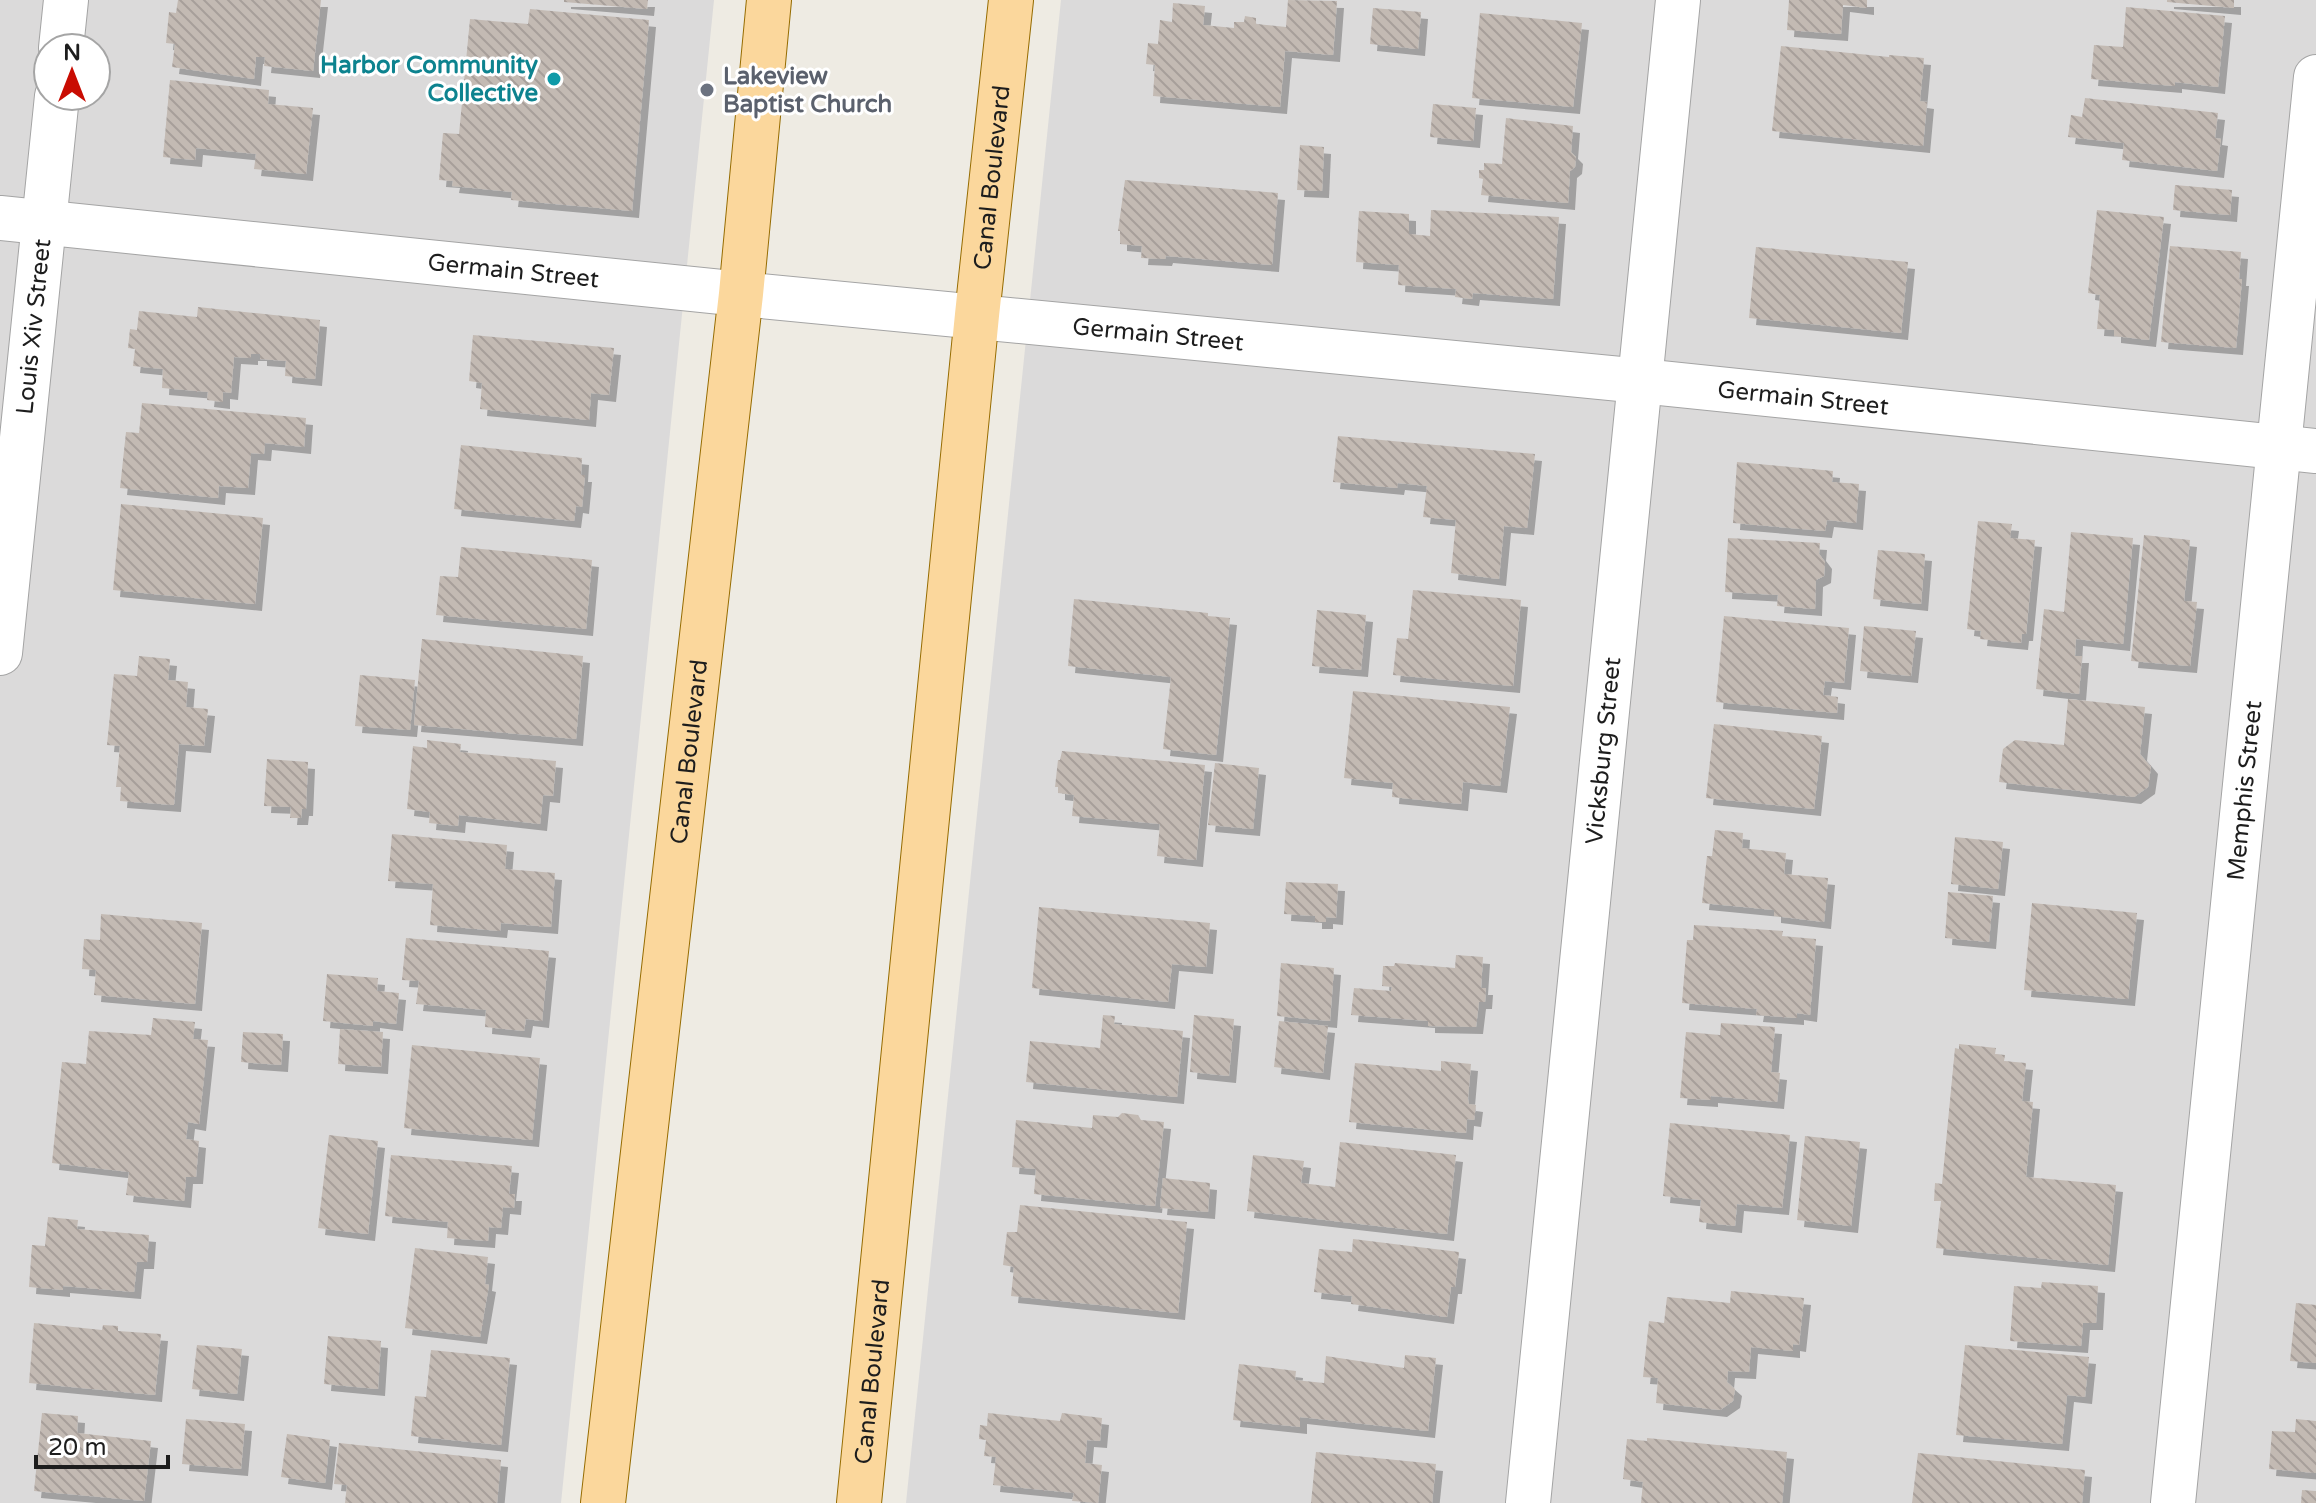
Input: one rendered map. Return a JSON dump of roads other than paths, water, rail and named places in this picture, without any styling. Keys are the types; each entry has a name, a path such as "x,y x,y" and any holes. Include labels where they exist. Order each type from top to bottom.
{"main road":[{"name":"Canal Boulevard","path":"603,1503 741,294 769,0"},
{"name":"Canal Boulevard","path":"859,1503 1011,0"}],"street":[{"path":"63,32 66,0"},
{"name":"Vicksburg Street","path":"1528,1503 1678,0"},
{"name":"Memphis Street","path":"2173,1503 2297,449 2316,77"},
{"name":"Louis Xiv Street","path":"0,653 55,112"},
{"name":"Germain Street","path":"0,218 2297,449"}],"place":[{"name":"Harbor Community Collective","path":"554,79"},
{"name":"Lakeview Baptist Church","path":"707,90"}]}
